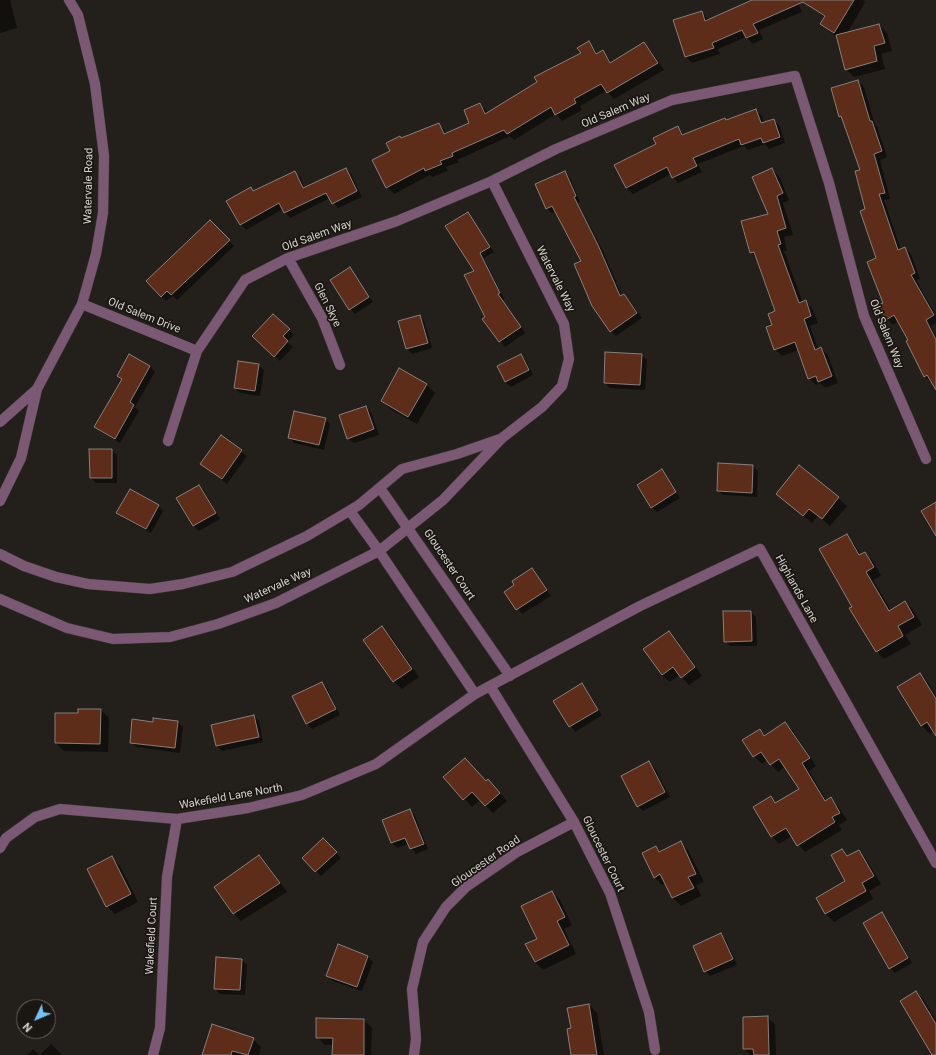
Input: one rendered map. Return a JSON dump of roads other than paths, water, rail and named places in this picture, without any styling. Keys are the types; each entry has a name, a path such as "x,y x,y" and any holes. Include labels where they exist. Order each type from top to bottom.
{"street":[{"name":"Watervale Road","path":"0,501 21,458 37,389 82,304 96,254 103,213 104,156 95,84 78,15 69,0"},
{"name":"Old Salem Way","path":"168,441 198,351 245,280 288,258 397,221 492,181 556,149 672,100 795,76 828,183 864,316 926,459"},
{"name":"Watervale Way","path":"0,599 67,628 113,639 170,637 218,624 276,603 379,551 443,500 502,438 542,408 562,386 569,359 564,324 492,181"},
{"name":"Glen Skye","path":"288,258 322,318 340,365"},
{"name":"Old Salem Drive","path":"82,304 198,351"},
{"name":"Watervale Road","path":"0,422 37,389"},
{"name":"Watervale Way","path":"0,554 24,566 56,577 88,584 150,589 232,572 307,536 359,505 402,469 456,454 502,438"},
{"name":"Gloucester Court","path":"380,488 409,527 510,676"},
{"path":"350,510 475,694"},
{"name":"Highlands Lane","path":"490,686 640,606 760,549 936,863"},
{"name":"Gloucester Court","path":"490,686 574,822 610,893 649,1012 654,1050"},
{"name":"Wakefield Lane North","path":"0,848 6,838 35,817 60,809 177,819 248,808 302,795 376,764 475,694 490,686"},
{"name":"Wakefield Court","path":"153,1055 160,1028 167,877 177,819"},
{"name":"Gloucester Road","path":"414,1055 416,1039 412,989 423,942 446,907 466,887 517,852 574,822"}]}
